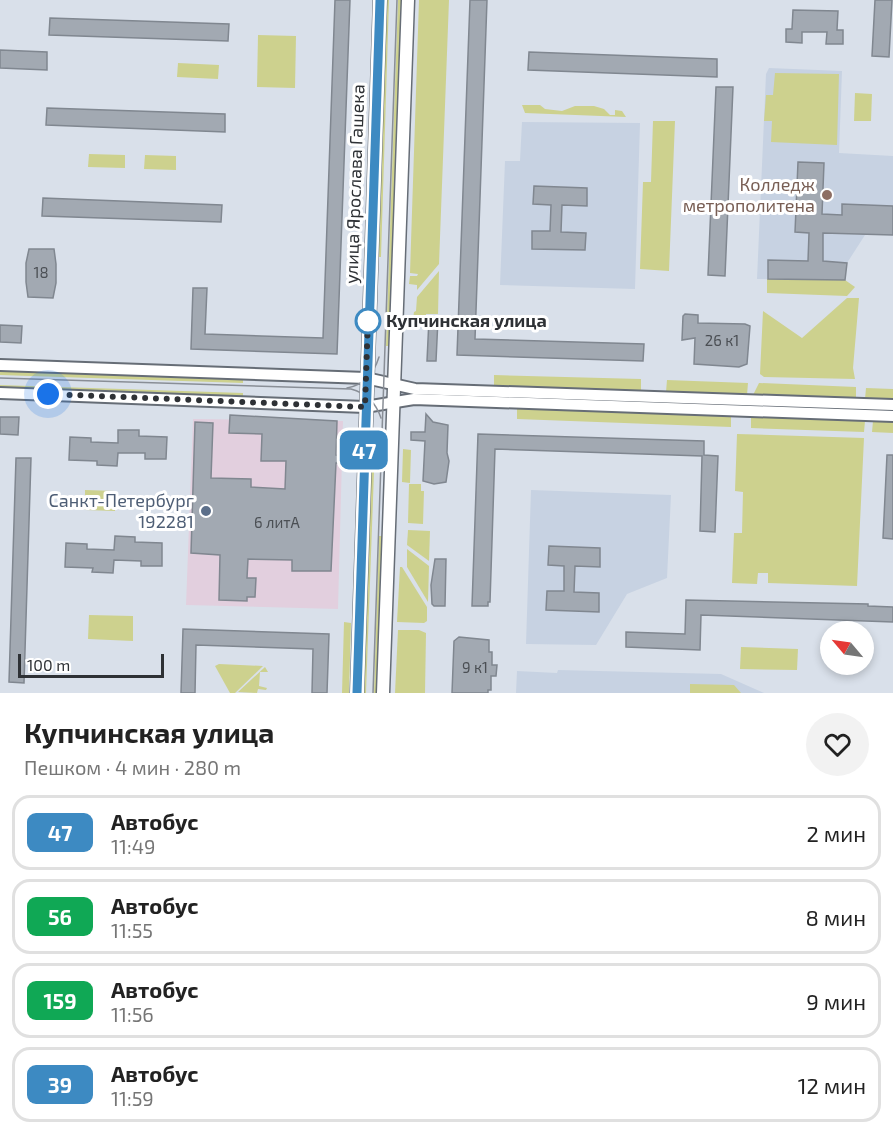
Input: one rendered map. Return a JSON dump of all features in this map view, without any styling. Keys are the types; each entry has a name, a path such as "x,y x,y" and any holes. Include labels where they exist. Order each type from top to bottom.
{"street":[{"name":"улица Ярослава Гашека","path":"357,693 380,0"},
{"path":"383,693 408,0"},
{"path":"0,365 366,378 415,389 436,390 893,405"},
{"path":"0,393 365,407 414,399 893,416"}],"shaded area":[{"name":"Колледж метрополитена","path":"769,68 842,71 839,153 893,156 893,235 865,235 847,263 845,280 757,279 766,74"},
{"path":"522,122 640,123 635,289 500,285 505,161 520,161"},
{"path":"193,419 343,421 338,609 186,605"},
{"path":"531,490 671,495 667,578 627,594 596,645 526,644"},
{"path":"558,670 721,674 764,693 516,693 517,671 557,673"}],"green space":[{"path":"386,0 389,0 381,257 377,257"},
{"path":"398,0 402,0 390,346 386,346"},
{"path":"419,0 449,0 439,264 417,290 417,285 409,284 410,276 418,274 410,273"},
{"path":"258,35 296,36 295,88 257,87"},
{"path":"178,63 219,65 218,79 177,77"},
{"path":"775,73 839,74 837,145 771,142 772,121 764,121 766,95 773,95"},
{"path":"855,93 872,94 871,121 854,121"},
{"path":"522,105 540,105 545,109 562,111 575,106 594,106 604,109 610,115 615,115 615,110 622,111 626,117 525,113"},
{"path":"653,121 675,121 669,271 640,269 643,182 651,182"},
{"path":"89,154 125,155 125,168 88,167"},
{"path":"145,155 176,156 176,170 144,169"},
{"path":"439,271 438,314 426,314 426,326 412,326 417,297"},
{"path":"767,279 845,280 855,287 847,296 767,293"},
{"path":"847,298 859,298 853,368 855,379 764,377 760,374 763,311 802,338"},
{"path":"0,371 243,380 243,383 0,375"},
{"path":"494,375 641,379 641,391 494,387"},
{"path":"667,380 748,383 747,395 666,392"},
{"path":"759,383 856,387 856,399 753,395"},
{"path":"0,385 243,393 243,397 0,388"},
{"path":"866,388 893,389 893,400 865,399"},
{"path":"517,408 731,415 731,427 517,419"},
{"path":"751,416 865,421 864,432 751,428"},
{"path":"873,421 893,421 893,433 872,432"},
{"path":"737,434 864,438 857,586 768,583 768,573 758,573 757,584 732,583 734,533 742,533 743,492 735,491"},
{"path":"371,443 375,444 366,693 362,693"},
{"path":"403,449 411,450 410,483 402,482"},
{"path":"409,484 421,484 421,491 424,491 423,524 408,523"},
{"path":"85,490 115,491 115,511 85,510"},
{"path":"408,530 430,531 429,561 407,545"},
{"path":"379,536 382,536 377,693 374,693"},
{"path":"407,549 429,566 428,602 407,567"},
{"path":"400,567 427,607 427,621 424,623 397,622"},
{"path":"89,615 133,616 133,641 88,639"},
{"path":"344,622 351,623 349,693 342,693"},
{"path":"398,630 419,630 426,633 425,693 395,693"},
{"path":"741,647 798,649 797,670 740,669"},
{"path":"219,664 263,666 235,693 230,693 215,666"},
{"path":"265,667 268,672 260,672 259,686 267,688 266,690 258,689 257,693 238,692"},
{"path":"690,684 734,685 741,693 690,693"}],"building":[{"path":"335,0 350,0 337,354 191,349 193,288 207,288 205,334 323,338"},
{"path":"470,0 487,0 475,339 644,344 643,361 457,355"},
{"path":"875,0 892,0 889,57 872,56"},
{"path":"793,10 838,11 837,30 843,30 843,44 826,44 827,32 802,32 802,43 786,42 786,29 792,29"},
{"path":"50,18 229,24 228,41 49,35"},
{"path":"0,50 47,52 47,70 0,68"},
{"path":"529,52 717,59 717,77 528,70"},
{"path":"716,87 733,87 725,276 708,275"},
{"path":"47,108 225,114 225,132 46,125"},
{"path":"798,162 824,163 822,214 842,215 842,204 893,206 893,235 823,233 823,261 847,263 845,280 768,279 768,260 808,261 809,233 795,232"},
{"path":"534,186 587,188 587,206 562,205 561,232 586,233 585,250 532,249 532,231 550,231 551,205 533,204"},
{"path":"43,198 222,205 221,222 42,216"},
{"path":"29,249 54,249 56,283 53,298 28,297 26,263"},
{"path":"685,314 698,315 698,323 750,326 747,364 739,367 694,364 695,338 682,340"},
{"path":"429,319 438,319 436,361 427,361"},
{"path":"0,325 22,326 21,343 0,342"},
{"path":"426,414 433,422 448,425 449,461 446,482 434,484 423,481 425,441 411,440 411,432 425,432"},
{"path":"230,415 337,421 336,455 352,456 352,463 336,463 331,571 292,571 292,560 248,559 247,578 256,578 255,597 247,597 247,601 219,600 220,555 191,553 195,422 213,423 211,478 251,479 251,487 285,489 286,461 261,461 262,434 229,433"},
{"path":"0,417 19,417 18,435 0,434"},
{"path":"118,430 139,430 139,436 167,437 166,459 145,459 145,453 118,453 117,466 97,465 97,461 69,460 70,437 91,438 91,442 118,443"},
{"path":"478,434 704,441 704,455 718,456 715,532 700,531 702,456 495,449 490,602 488,606 472,606"},
{"path":"887,455 893,455 893,539 883,538"},
{"path":"16,458 31,458 24,683 9,682"},
{"path":"115,536 135,537 135,542 162,543 162,566 141,566 141,561 114,560 113,573 92,572 93,568 65,567 66,543 87,544 87,549 114,550"},
{"path":"549,546 600,548 600,567 575,566 574,592 599,593 599,612 546,610 547,591 564,591 564,566 548,565"},
{"path":"435,559 446,559 445,606 432,604 431,585"},
{"path":"686,600 868,604 868,606 893,607 893,622 701,615 700,650 626,647 626,632 685,634"},
{"path":"183,629 329,634 327,693 312,693 313,649 196,645 195,693 181,693"},
{"path":"459,637 489,640 492,665 497,665 496,676 491,676 491,690 488,690 488,693 452,693 454,641"}],"tram line":[{"path":"373,693 397,0"},
{"path":"347,388 368,377 379,357"},
{"path":"0,378 351,389 370,399 381,418"}],"bus line":[{"name":"47","path":"357,693 380,0"}],"place":[{"name":"Колледж метрополитена","path":"827,195"},
{"name":"Купчинская улица","path":"368,321"},
{"name":"Санкт-Петербург 192281","path":"206,511"}],"route":[{"path":"48,394 365,407 368,318 368,321"}]}
